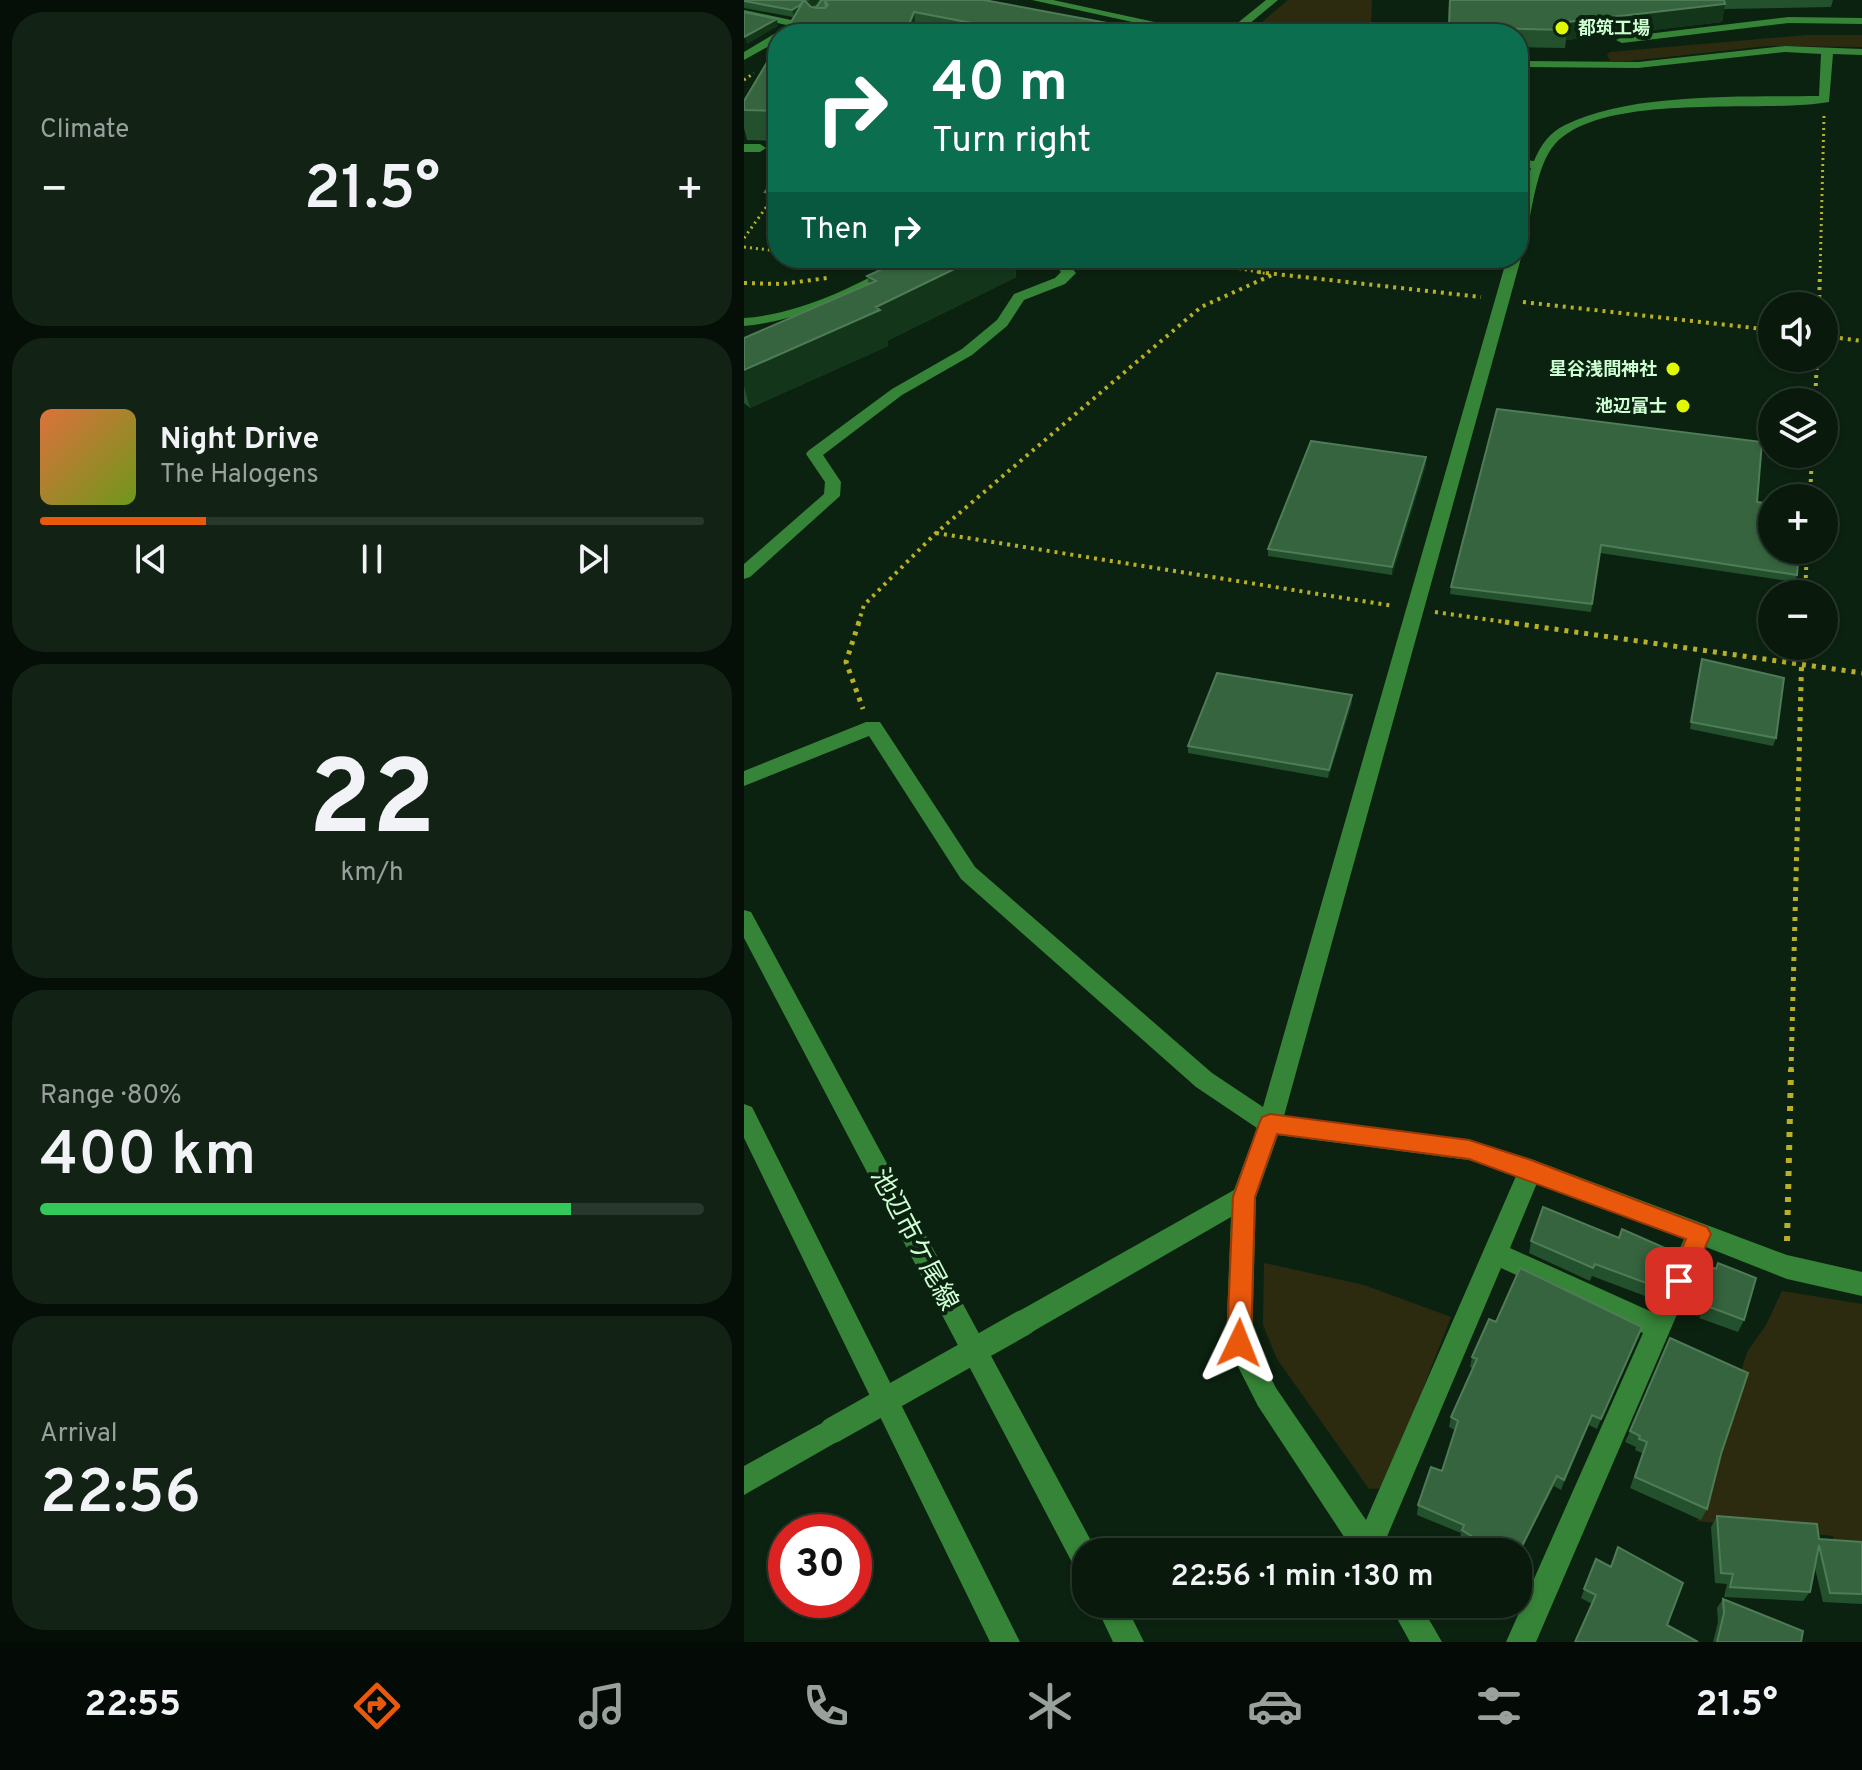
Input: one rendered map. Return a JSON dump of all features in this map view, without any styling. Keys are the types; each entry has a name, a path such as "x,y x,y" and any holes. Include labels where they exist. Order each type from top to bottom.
{"street":[{"path":"1037,0 1140,24"},
{"path":"1243,24 1273,0"},
{"path":"744,13 796,24"},
{"path":"1622,40 1789,20 1862,21"},
{"path":"744,57 768,42"},
{"path":"1528,64 1638,65 1785,49 1862,52"},
{"path":"1528,204 1538,165 1551,140 1577,123 1613,112 1665,106 1825,99 1827,50"},
{"path":"744,148 760,148"},
{"path":"1528,164 1538,165"},
{"path":"744,322 784,317 894,268"},
{"path":"744,573 832,496 833,482 814,454 897,392 967,352 1002,323 1019,297 1060,281 1069,273 1065,268"},
{"path":"1361,1538 1267,1397 1239,1343 1244,1197 1270,1124 1511,268"},
{"path":"744,779 873,727 968,873 1204,1080 1270,1124 1469,1150 1531,1170 1787,1267 1862,1284"},
{"name":"池辺市ケ尾線","path":"744,918 1074,1538"},
{"path":"744,1114 1005,1642"},
{"path":"1374,1538 1531,1170"},
{"path":"744,1481 1244,1197"},
{"path":"1521,1642 1699,1234"},
{"path":"1495,1253 1658,1327"},
{"path":"1116,1618 1129,1642"},
{"path":"1412,1618 1427,1642"}],"path":[{"path":"1819,292 1825,99"},
{"path":"744,238 768,205"},
{"path":"744,247 768,250"},
{"path":"1234,268 1272,275 1758,328"},
{"path":"873,727 846,662 864,605 936,533 1201,307 1272,275"},
{"path":"744,283 782,284 827,278"},
{"path":"1838,338 1862,341"},
{"path":"936,533 1414,609 1862,673"},
{"path":"1787,1267 1801,660"}],"shaded area":[{"path":"1288,0 1372,0 1371,24 1260,24"},
{"path":"1806,35 1862,35 1862,47 1767,46 1630,61 1610,61 1607,55 1610,52"},
{"path":"1264,1263 1364,1285 1451,1317 1384,1488 1369,1489 1277,1359 1263,1325"},
{"path":"1782,1291 1862,1304 1862,1547 1834,1547 1833,1536 1697,1521 1747,1352 1766,1325"}],"building":[{"path":"744,0 804,0 792,10"},
{"path":"804,0 811,7 825,8 828,5 826,0 984,0 1113,24 977,24 914,12 909,24 790,24"},
{"path":"821,0 826,0 826,7 816,8"},
{"path":"1450,0 1724,0 1725,4 1568,22 1567,30 1528,29 1528,24 1449,24"},
{"path":"744,12 777,19 744,37"},
{"path":"768,61 768,111 744,110 744,101"},
{"path":"884,268 956,268 876,307 880,310 744,370 744,338 876,281 867,276"},
{"path":"1497,409 1758,442 1758,564 1798,564 1797,575 1601,545 1592,604 1451,587"},
{"path":"1311,441 1426,457 1392,567 1268,549"},
{"path":"1702,659 1784,678 1776,738 1691,722"},
{"path":"1217,673 1352,695 1329,770 1188,746"},
{"path":"1543,1207 1619,1238 1622,1229 1674,1252 1657,1287 1595,1264 1593,1268 1531,1241"},
{"path":"1702,1263 1716,1269 1718,1263 1756,1278 1744,1320 1704,1305 1688,1295"},
{"path":"1520,1268 1642,1327 1601,1419 1592,1415 1564,1480 1557,1476 1526,1538 1475,1538 1462,1530 1464,1525 1418,1505 1431,1467 1442,1471 1458,1421 1451,1417 1477,1359 1472,1357 1489,1319 1496,1322"},
{"path":"1670,1338 1748,1373 1721,1454 1707,1509 1635,1477 1647,1442 1630,1431"},
{"path":"1717,1516 1817,1524 1819,1539 1862,1542 1862,1594 1830,1593 1819,1545 1810,1592 1730,1587 1733,1574 1721,1573"},
{"path":"1618,1547 1683,1583 1667,1625 1698,1642 1575,1642 1596,1595 1584,1589 1596,1559 1611,1567"},
{"path":"1723,1599 1803,1631 1801,1642 1717,1642 1724,1613"}],"place":[{"name":"都筑工場","path":"1562,28"},
{"name":"星谷浅間神社","path":"1673,369"},
{"name":"池辺富士","path":"1683,406"}],"route":[{"path":"1239,1343 1244,1197 1270,1124 1469,1150 1531,1170 1699,1234 1679,1281"}]}
